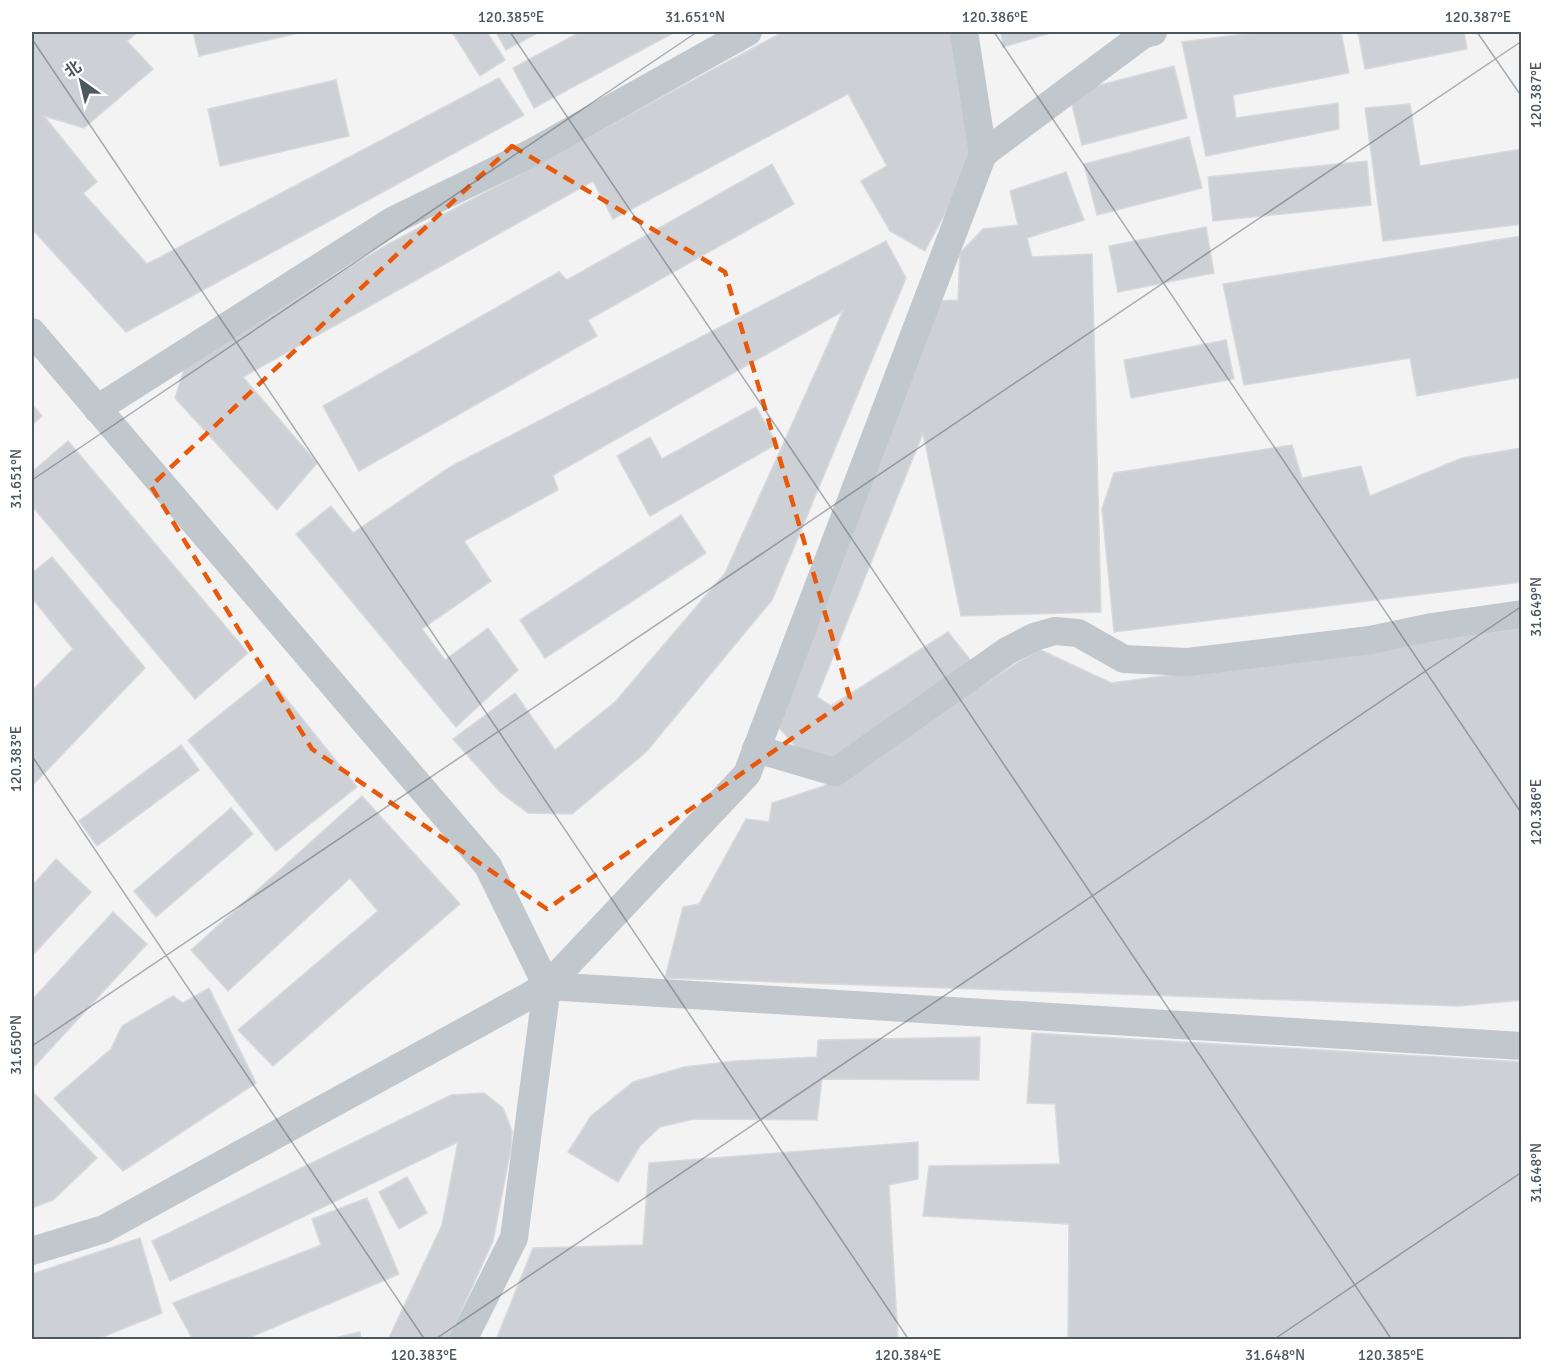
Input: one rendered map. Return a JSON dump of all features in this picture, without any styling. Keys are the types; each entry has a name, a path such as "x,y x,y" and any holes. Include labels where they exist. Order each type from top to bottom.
{"street":[{"path":"97,409 392,220 533,152 748,32"},
{"path":"32,1251 104,1229 548,986 747,774 983,154 964,32"},
{"path":"983,154 1144,34 1153,32"},
{"path":"32,332 488,866 548,986 514,1238 463,1340"},
{"path":"756,749 834,772 1007,651 1034,637 1055,631 1078,633 1124,659 1188,662 1370,640 1432,627 1521,614"},
{"path":"548,986 1521,1046"}],"highlighted area":[{"path":"512,146 725,272 850,698 547,909 312,749 151,486"}],"building":[{"path":"32,32 138,32 127,41 153,69 84,128 44,116 97,182 83,193 147,264 499,78 524,115 126,332 32,229"},
{"path":"193,32 303,32 199,56"},
{"path":"452,32 487,32 505,60 480,76"},
{"path":"496,32 539,32 506,50"},
{"path":"580,32 675,32 534,108 513,68"},
{"path":"783,32 956,32 976,155 925,251 890,231 861,181 887,166 848,94 613,219 593,181 243,377 317,463 277,510 175,398 186,363 385,246"},
{"path":"1001,32 1054,32 1003,47"},
{"path":"1261,32 1341,32 1349,73 1233,95 1236,118 1338,103 1339,129 1206,156 1182,42"},
{"path":"1358,32 1464,32 1467,49 1365,69"},
{"path":"1174,66 1187,118 1082,145 1069,93"},
{"path":"336,80 349,136 220,166 208,109"},
{"path":"1410,104 1420,166 1522,149 1522,224 1383,241 1365,108"},
{"path":"1189,137 1202,188 1097,215 1084,164"},
{"path":"1367,161 1371,205 1213,221 1208,177"},
{"path":"772,164 794,204 588,320 597,336 359,471 323,406 559,272 567,280"},
{"path":"1066,172 1084,220 1027,238 1032,257 1092,254 1101,612 961,616 923,433 817,697 831,706 948,632 972,662 827,761 802,754 776,724 937,301 958,300 960,253 983,229 1018,225 1010,191"},
{"path":"1206,227 1214,273 1118,292 1109,246"},
{"path":"1522,236 1522,377 1417,396 1410,358 1244,385 1223,284"},
{"path":"886,241 906,278 772,600 646,752 572,814 528,813 500,792 453,739 515,693 555,750 615,702 725,573 843,311 553,475 558,490 464,541 491,581 422,629 445,660 488,628 518,670 456,727 296,534 331,506 353,533 450,467"},
{"path":"1226,340 1234,379 1131,398 1124,360"},
{"path":"32,404 42,416 32,425"},
{"path":"756,407 777,444 650,516 617,456 650,437 662,459"},
{"path":"68,441 248,653 195,699 32,506 32,472"},
{"path":"1292,445 1302,478 1361,466 1370,496 1462,458 1522,448 1522,582 1114,632 1102,509 1114,473"},
{"path":"681,515 706,553 545,658 520,620"},
{"path":"52,557 145,668 32,786 32,691 73,649 32,598 32,573"},
{"path":"1522,628 1522,1000 1458,1006 665,978 683,907 699,904 746,819 769,822 772,803 824,786 1039,649 1111,683"},
{"path":"268,676 357,787 276,851 188,740"},
{"path":"181,745 199,770 97,846 79,821"},
{"path":"362,796 460,904 273,1066 238,1030 378,911 350,878 228,991 191,950"},
{"path":"231,808 253,834 156,917 134,891"},
{"path":"56,859 91,892 32,956 32,886"},
{"path":"113,912 147,944 32,1069 32,1000"},
{"path":"209,988 256,1083 123,1171 54,1098 111,1049 122,1026 173,996 183,1003"},
{"path":"1032,1033 1522,1062 1522,1340 1068,1340 1069,1224 923,1216 929,1166 1060,1164 1055,1104 1027,1103"},
{"path":"980,1037 979,1080 822,1079 817,1120 694,1119 660,1127 640,1146 618,1182 568,1152 591,1116 633,1082 684,1067 735,1061 817,1057 818,1040"},
{"path":"32,1091 97,1158 53,1200 32,1208"},
{"path":"484,1093 503,1108 512,1131 511,1148 493,1241 448,1340 388,1340 442,1225 458,1142 170,1281 152,1241 451,1095"},
{"path":"918,1142 918,1179 889,1185 898,1340 496,1340 533,1248 643,1245 649,1163"},
{"path":"407,1177 427,1213 399,1229 379,1192"},
{"path":"367,1198 399,1274 244,1340 193,1340 173,1303 321,1245 312,1219"},
{"path":"140,1238 162,1313 95,1340 32,1340 32,1274"},
{"path":"360,1332 361,1340 326,1340"}]}
